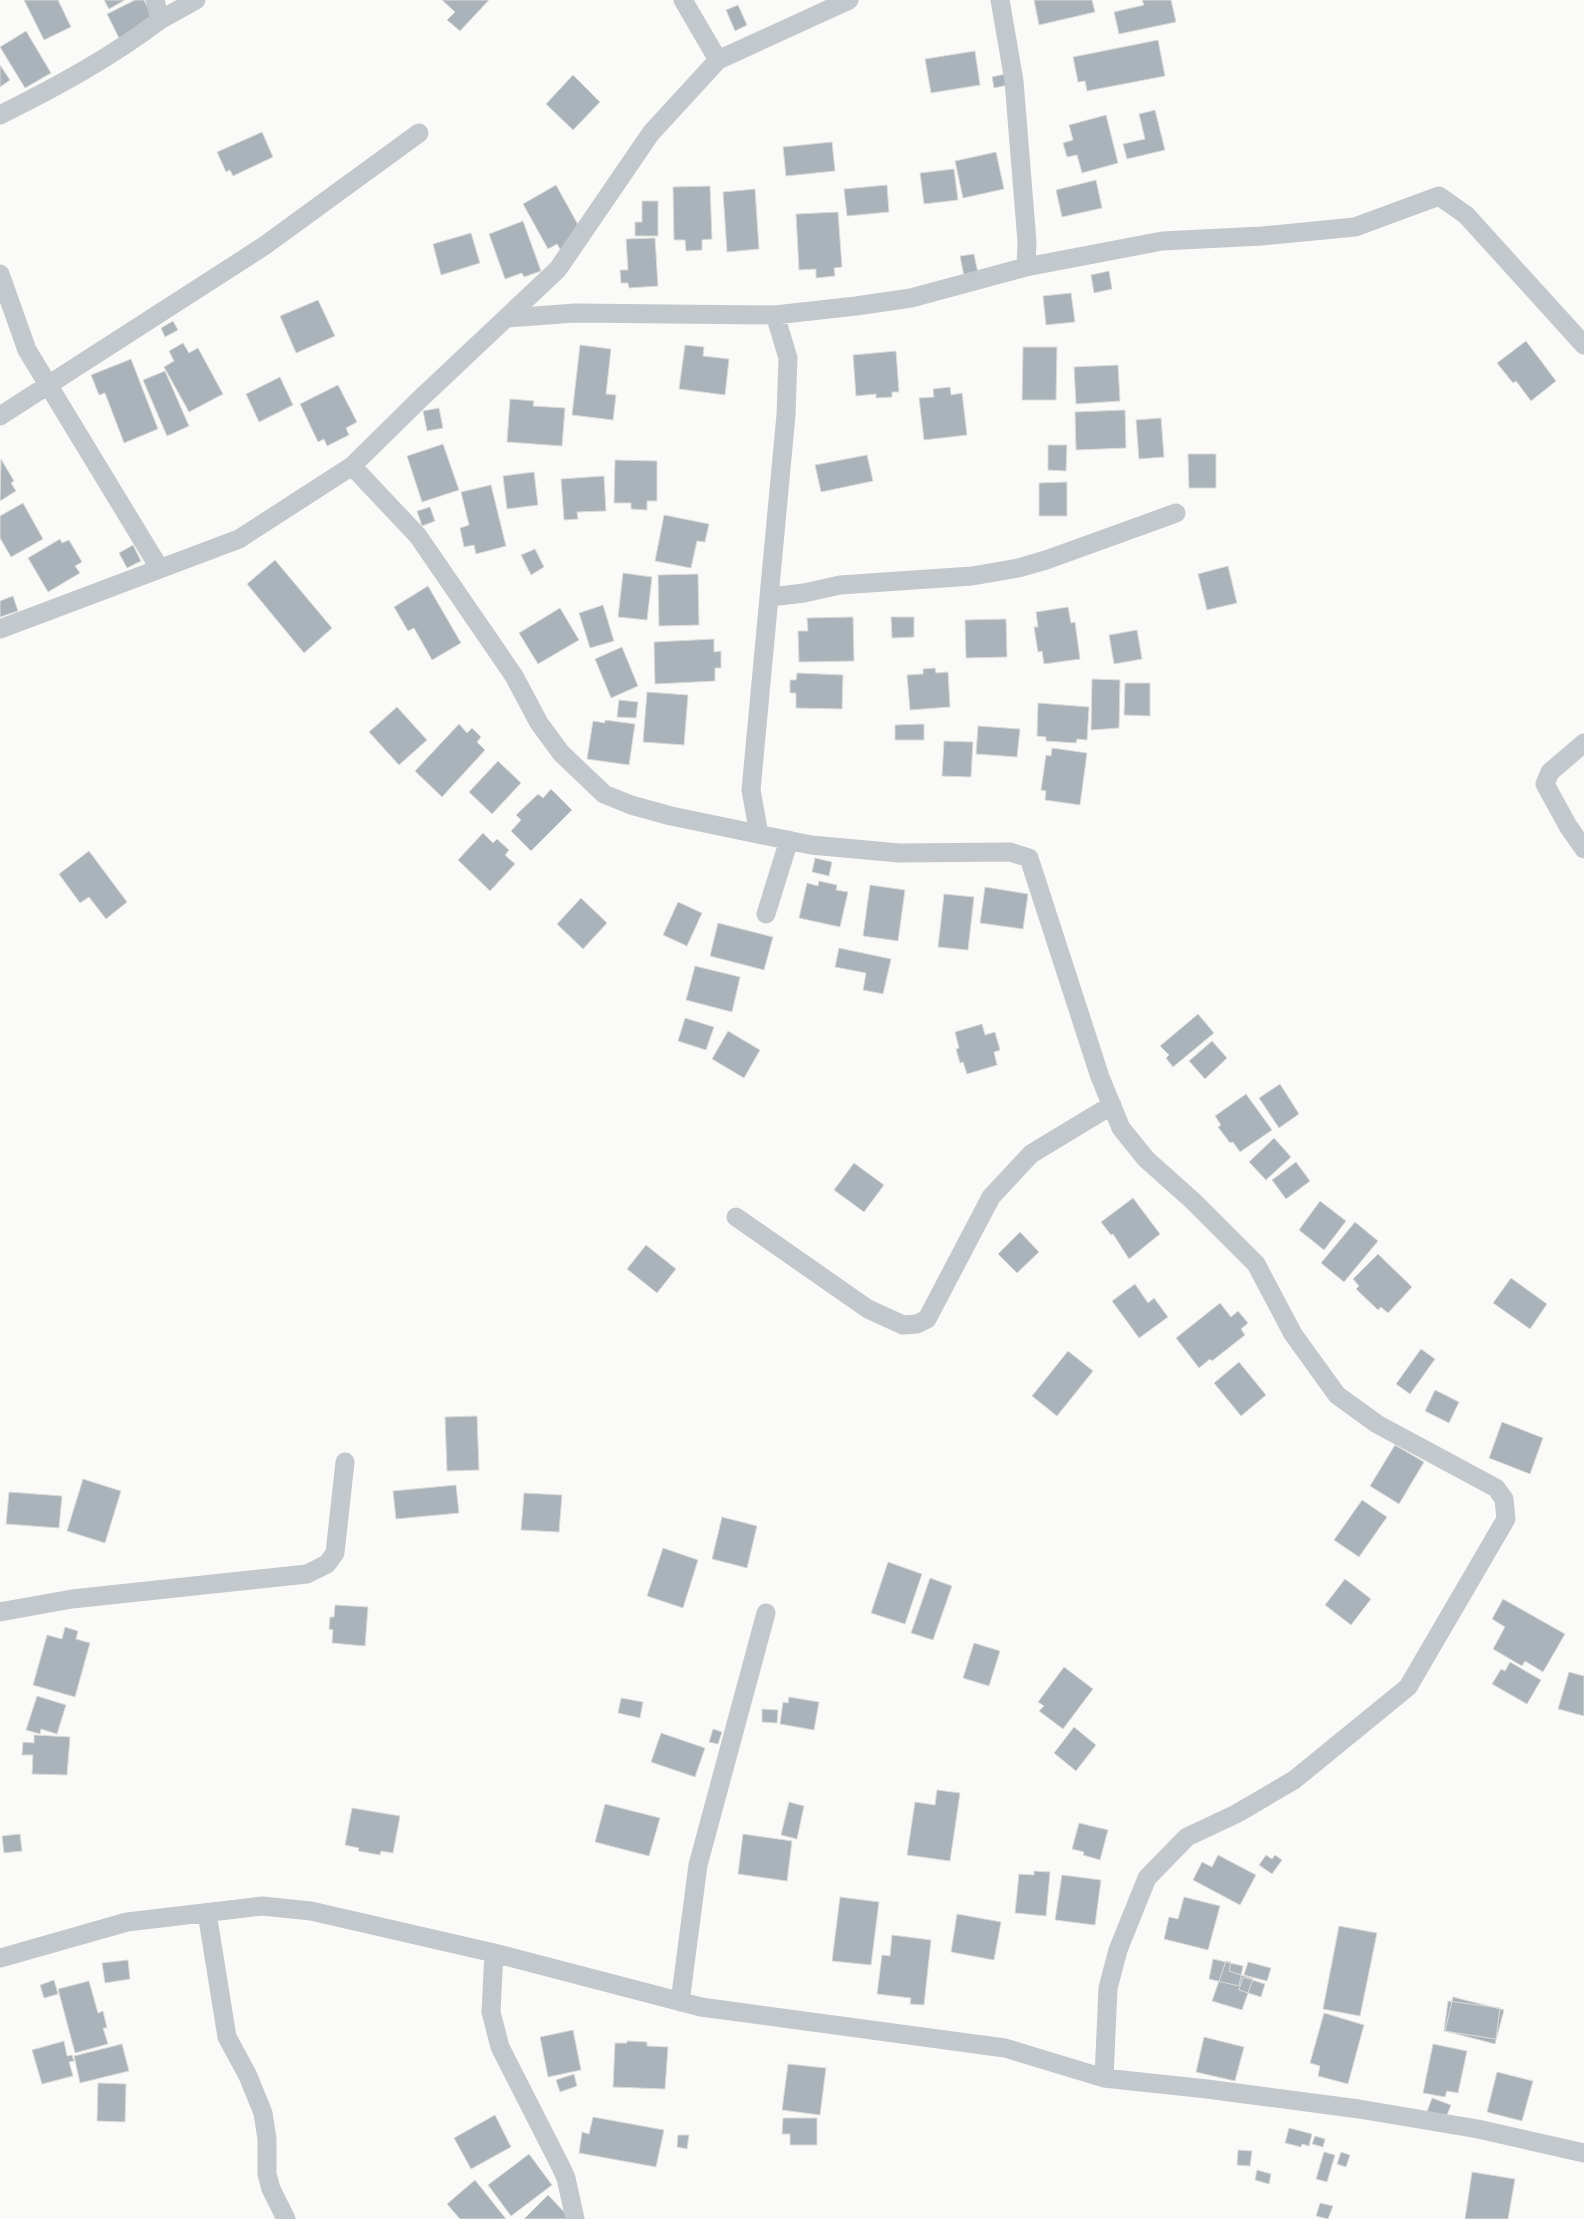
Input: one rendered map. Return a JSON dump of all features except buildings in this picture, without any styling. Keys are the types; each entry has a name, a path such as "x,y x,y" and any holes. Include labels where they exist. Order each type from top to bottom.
{"street":[{"path":"155,0 160,20"},
{"path":"0,115 62,83 129,44 160,20 196,0"},
{"path":"683,0 718,60"},
{"path":"0,629 239,539 352,466 418,400 558,269 651,133 718,60 849,0"},
{"path":"1000,0 1014,81 1026,242 1026,267"},
{"path":"0,416 264,246 419,133"},
{"path":"507,318 575,313 775,315 911,298 1026,267 1162,241 1262,236 1355,227 1439,196 1466,214 1584,345"},
{"path":"0,274 27,350 160,569"},
{"path":"759,834 751,790 786,415 788,358 775,315"},
{"path":"352,466 418,536 514,676 539,723 561,753 604,794 631,805 671,816 811,845 900,854 1010,852 1028,858 1100,1077 1121,1128 1146,1159 1193,1201 1256,1264 1293,1334 1337,1395 1377,1424 1496,1488 1504,1499 1506,1520 1408,1687 1294,1780 1236,1814 1187,1837 1147,1878 1118,1950 1108,1988 1104,2078"},
{"path":"770,597 804,593 840,585 972,576 1018,568 1046,560 1176,513"},
{"path":"1584,743 1550,772 1545,784 1568,826 1584,849"},
{"path":"766,914 788,840"},
{"path":"736,1217 868,1309 903,1325 917,1324 926,1318 991,1197 1031,1154 1112,1105"},
{"path":"0,1612 72,1599 307,1574 327,1564 335,1553 345,1462"},
{"path":"680,2002 698,1865 766,1613"},
{"path":"0,1958 127,1922 262,1906 311,1911 494,1953 701,2007 1005,2048 1104,2078 1207,2089 1359,2109 1478,2129 1584,2153"},
{"path":"207,1913 227,2037 254,2089 263,2113 267,2139 267,2174 271,2189 286,2219"},
{"path":"494,1953 490,2012 494,2028 500,2047 563,2172 575,2219"}]}
